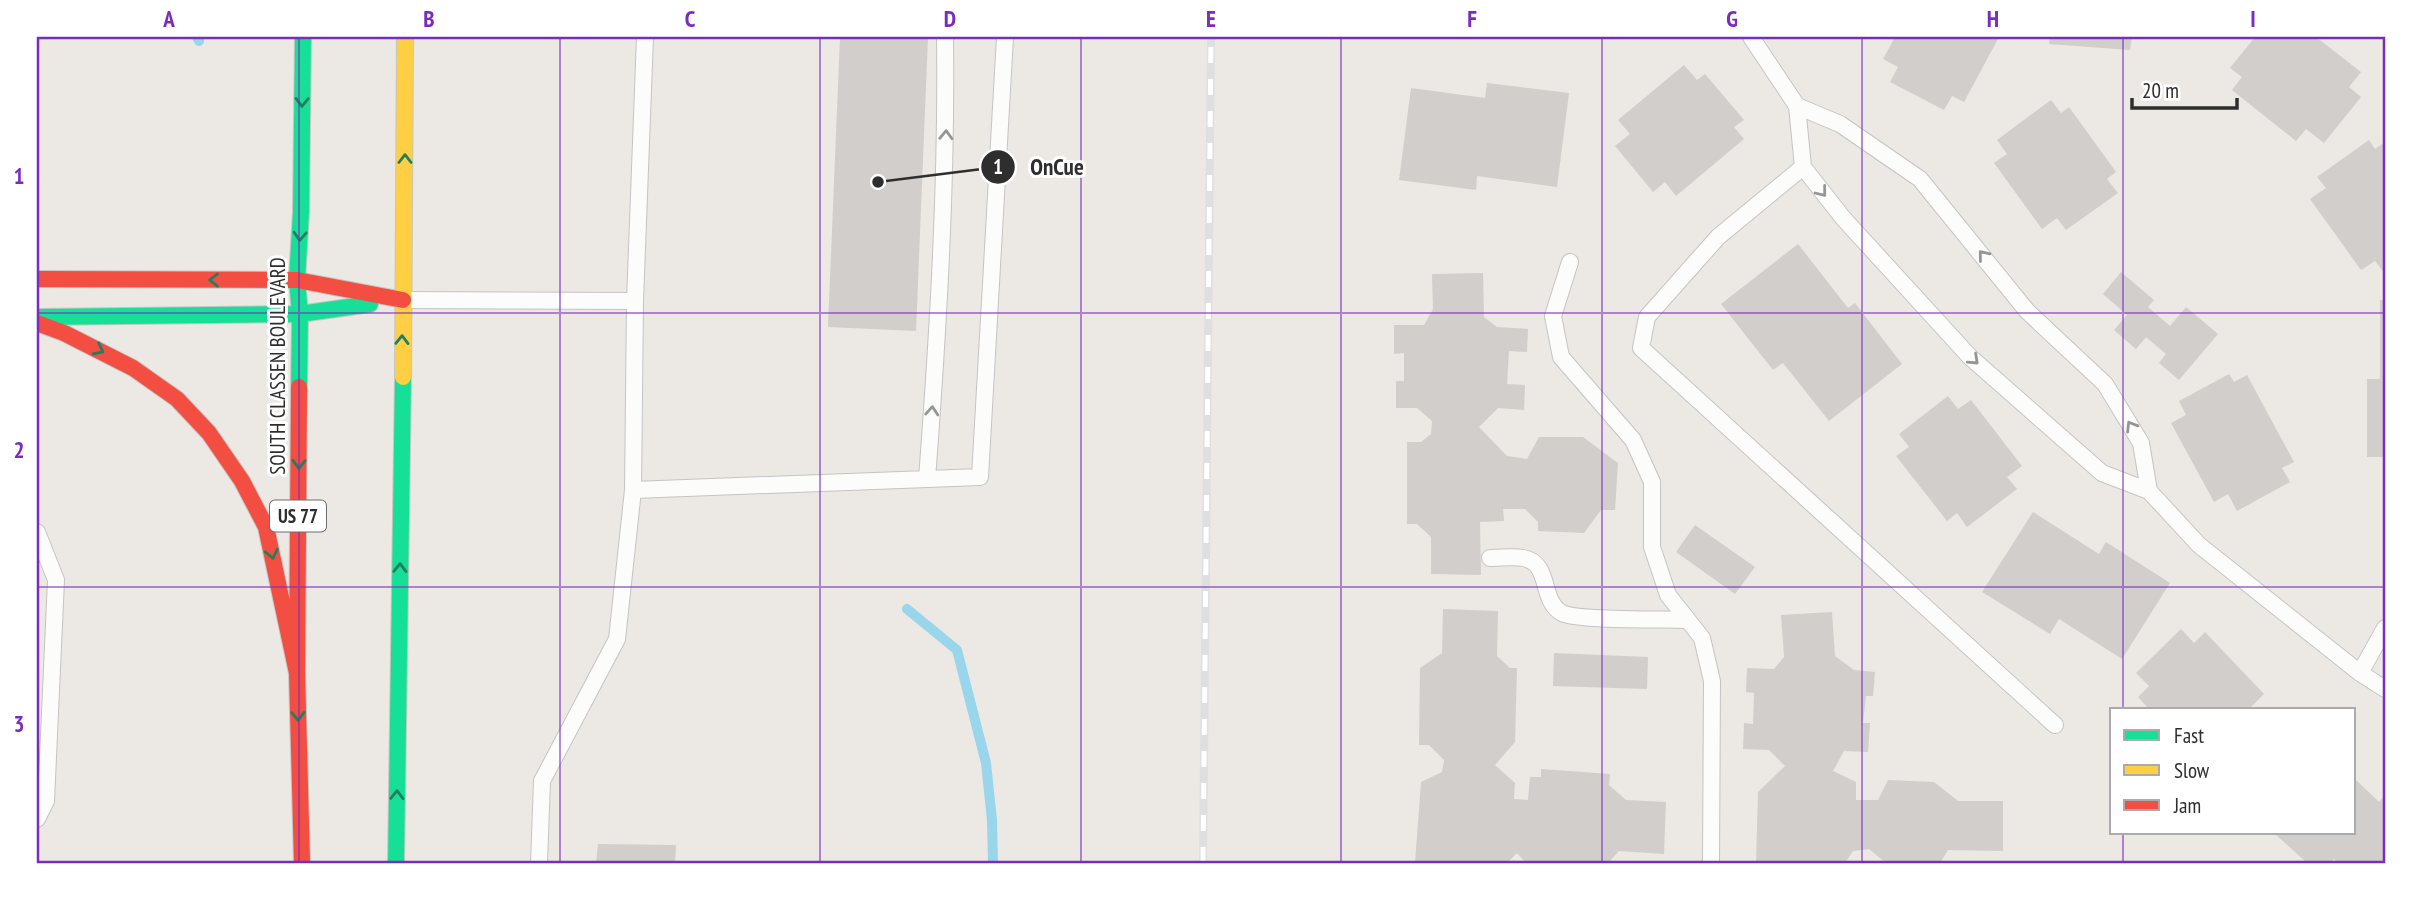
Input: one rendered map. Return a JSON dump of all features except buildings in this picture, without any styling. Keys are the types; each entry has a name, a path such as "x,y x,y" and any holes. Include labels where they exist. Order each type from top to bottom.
{"main road":[{"name":"SOUTH CLASSEN BOULEVARD","path":"302,863 297,673 298,280 303,37"},
{"path":"397,863 405,37"},
{"path":"37,279 298,280 403,300"},
{"path":"37,317 300,314 403,300"},
{"path":"37,323 64,332 132,368 177,398 209,433 242,481 267,527 297,673"}],"lane":[{"path":"539,863 542,781 617,639 633,490 635,301 645,37"},
{"path":"927,479 936,364 946,135 945,37"},
{"path":"633,490 980,478 1005,37"},
{"path":"1751,37 1797,106 1802,167 1860,237 1970,357 2102,473 2149,491 2199,545 2360,673 2385,689"},
{"path":"1797,106 1840,124 1920,178 2027,311 2105,384 2141,443 2149,491"},
{"path":"1802,167 1718,237 1682,277 1647,317 1641,348 2055,724"},
{"path":"1570,262 1553,316 1561,357 1633,440 1652,482 1652,547 1668,596 1702,638 1712,681 1711,863"},
{"path":"403,300 635,301"},
{"path":"37,532 56,580 46,801 37,819"},
{"path":"1490,558 1524,558 1535,562 1543,574 1547,596 1561,612 1582,617 1687,620"},
{"path":"2360,673 2385,628"}],"waterway":[{"path":"197,37 199,41"},
{"path":"907,609 957,650 986,763 993,863"}],"railway":[{"path":"1203,863 1211,37"}],"traffic: fast":[{"path":"299,387 300,314 297,280 301,212 303,37"},
{"path":"38,317 300,314 370,304"},
{"path":"396,863 403,377"}],"traffic: slow":[{"path":"403,377 405,37"}],"traffic: jam":[{"path":"37,279 297,280 403,300"},
{"path":"37,323 64,333 133,368 177,399 209,433 242,481 266,527 297,673"},
{"path":"299,387 297,673 302,863"}],"place":[{"name":"OnCue","path":"878,182"}]}
